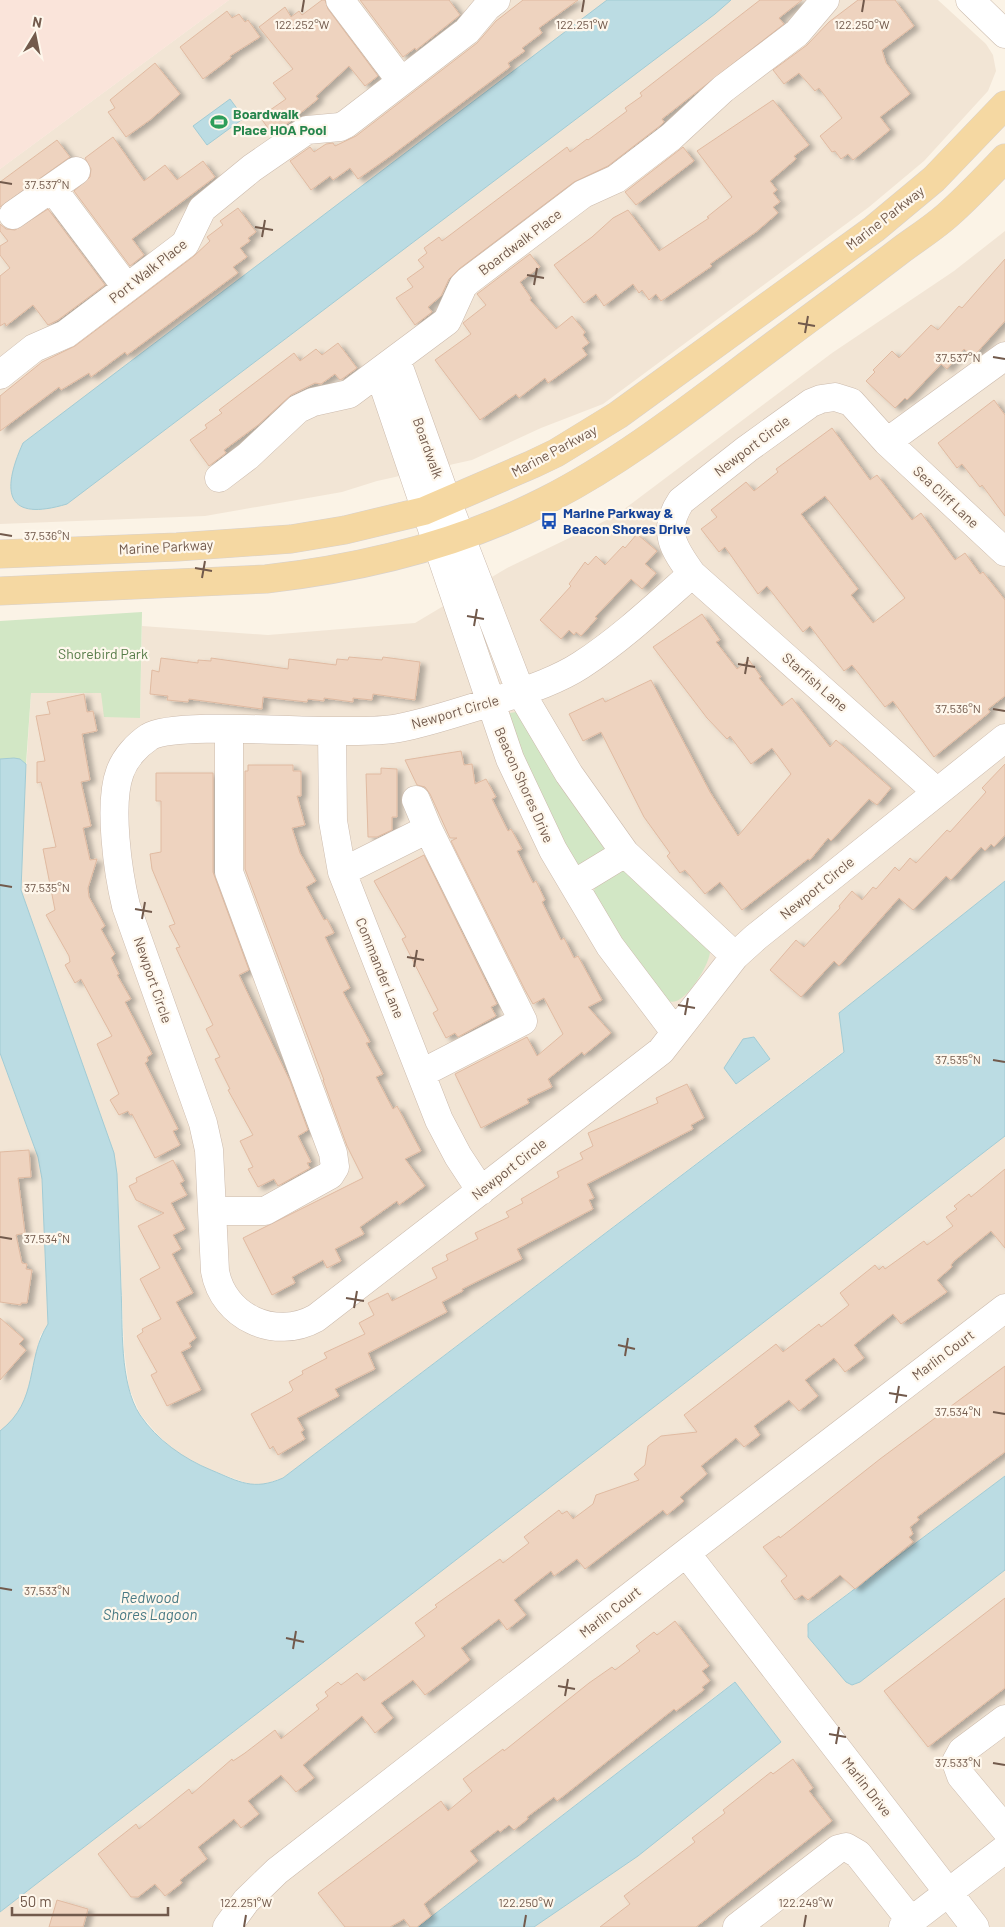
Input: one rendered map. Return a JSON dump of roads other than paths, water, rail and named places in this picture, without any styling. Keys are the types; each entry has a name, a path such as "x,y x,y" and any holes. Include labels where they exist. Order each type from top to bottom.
{"main road":[{"name":"Marine Parkway","path":"0,554 177,547 291,538 345,530 436,506 556,453 618,415 874,229 934,179 1005,105"},
{"path":"0,591 300,576 416,552 449,542 545,501 586,478 626,451 854,287 941,220 1005,158"}],"street":[{"path":"340,0 401,81"},
{"name":"Port Walk Place","path":"0,375 34,348 66,334 185,244 202,209 252,168 307,130 340,127 346,124 467,31 496,0"},
{"name":"Boardwalk Place","path":"219,478 248,456 298,409 313,402 349,394 447,321 463,286 468,281 583,194 616,178 659,146 723,89 797,33 825,0"},
{"path":"970,0 1005,34"},
{"path":"14,215 76,171"},
{"path":"52,188 127,288"},
{"path":"886,442 1005,356"},
{"name":"Boardwalk","path":"387,365 449,542"},
{"name":"Newport Circle","path":"886,442 851,402 834,397 811,403 747,449 681,501 674,512 671,524 672,546 692,574 608,646 586,662 521,693 449,717 398,728 332,731 229,729 163,731 150,736 137,746 123,764 115,793 119,876 126,906 203,1123 209,1150 215,1271 224,1295 237,1311 267,1326 285,1327 302,1324 316,1318 661,1051 735,956 1005,738"},
{"name":"Sea Cliff Lane","path":"886,442 1005,552"},
{"path":"449,542 521,693 569,774 625,853 735,956"},
{"name":"Beacon Shores Drive","path":"449,542 490,702 510,759 553,850 610,946 675,1032"},
{"name":"Starfish Lane","path":"692,574 936,792"},
{"path":"212,1211 265,1211 322,1180 335,1167 329,1141 228,872 229,729"},
{"name":"Commander Lane","path":"332,731 333,822 342,872 439,1120 458,1156 481,1191"},
{"path":"416,800 428,829 522,1021 422,1073"},
{"path":"342,872 428,829"},
{"path":"574,884 625,853"},
{"name":"Marlin Court","path":"227,1927 246,1900 277,1871 1005,1308"},
{"name":"Marlin Drive","path":"686,1553 975,1927"},
{"path":"1005,1719 962,1751 956,1762 961,1776 1005,1828"},
{"path":"737,1927 838,1849 846,1847 858,1854 907,1924 1005,1849"}],"water":[{"path":"607,0 731,0 67,504 47,509 32,509 21,506 14,499 11,489 12,477 23,443"},
{"name":"Boardwalk Place HOA Pool","path":"230,99 244,118 207,145 193,126"},
{"name":"Redwood Shores Lagoon","path":"0,759 20,759 26,764 21,890 114,1153 117,1174 123,1354 128,1387 140,1415 154,1433 172,1448 201,1466 230,1478 247,1483 263,1484 283,1478 844,1052 839,1013 1005,881 1005,1136 0,1912 0,1431 13,1419 27,1393 36,1352 48,1324 42,1179 38,1157 0,1053"},
{"path":"754,1037 770,1059 736,1084 724,1068 743,1039"},
{"path":"1005,1476 1005,1570 860,1682 852,1685 846,1682 808,1637 808,1624"},
{"path":"735,1682 781,1742 638,1856 534,1927 418,1927"}],"place":[{"name":"Boardwalk Place HOA Pool","path":"219,122"},
{"name":"Marine Parkway & Beacon Shores Drive","path":"549,521"}],"park label":[{"name":"Shorebird Park","path":"103,654"}]}
